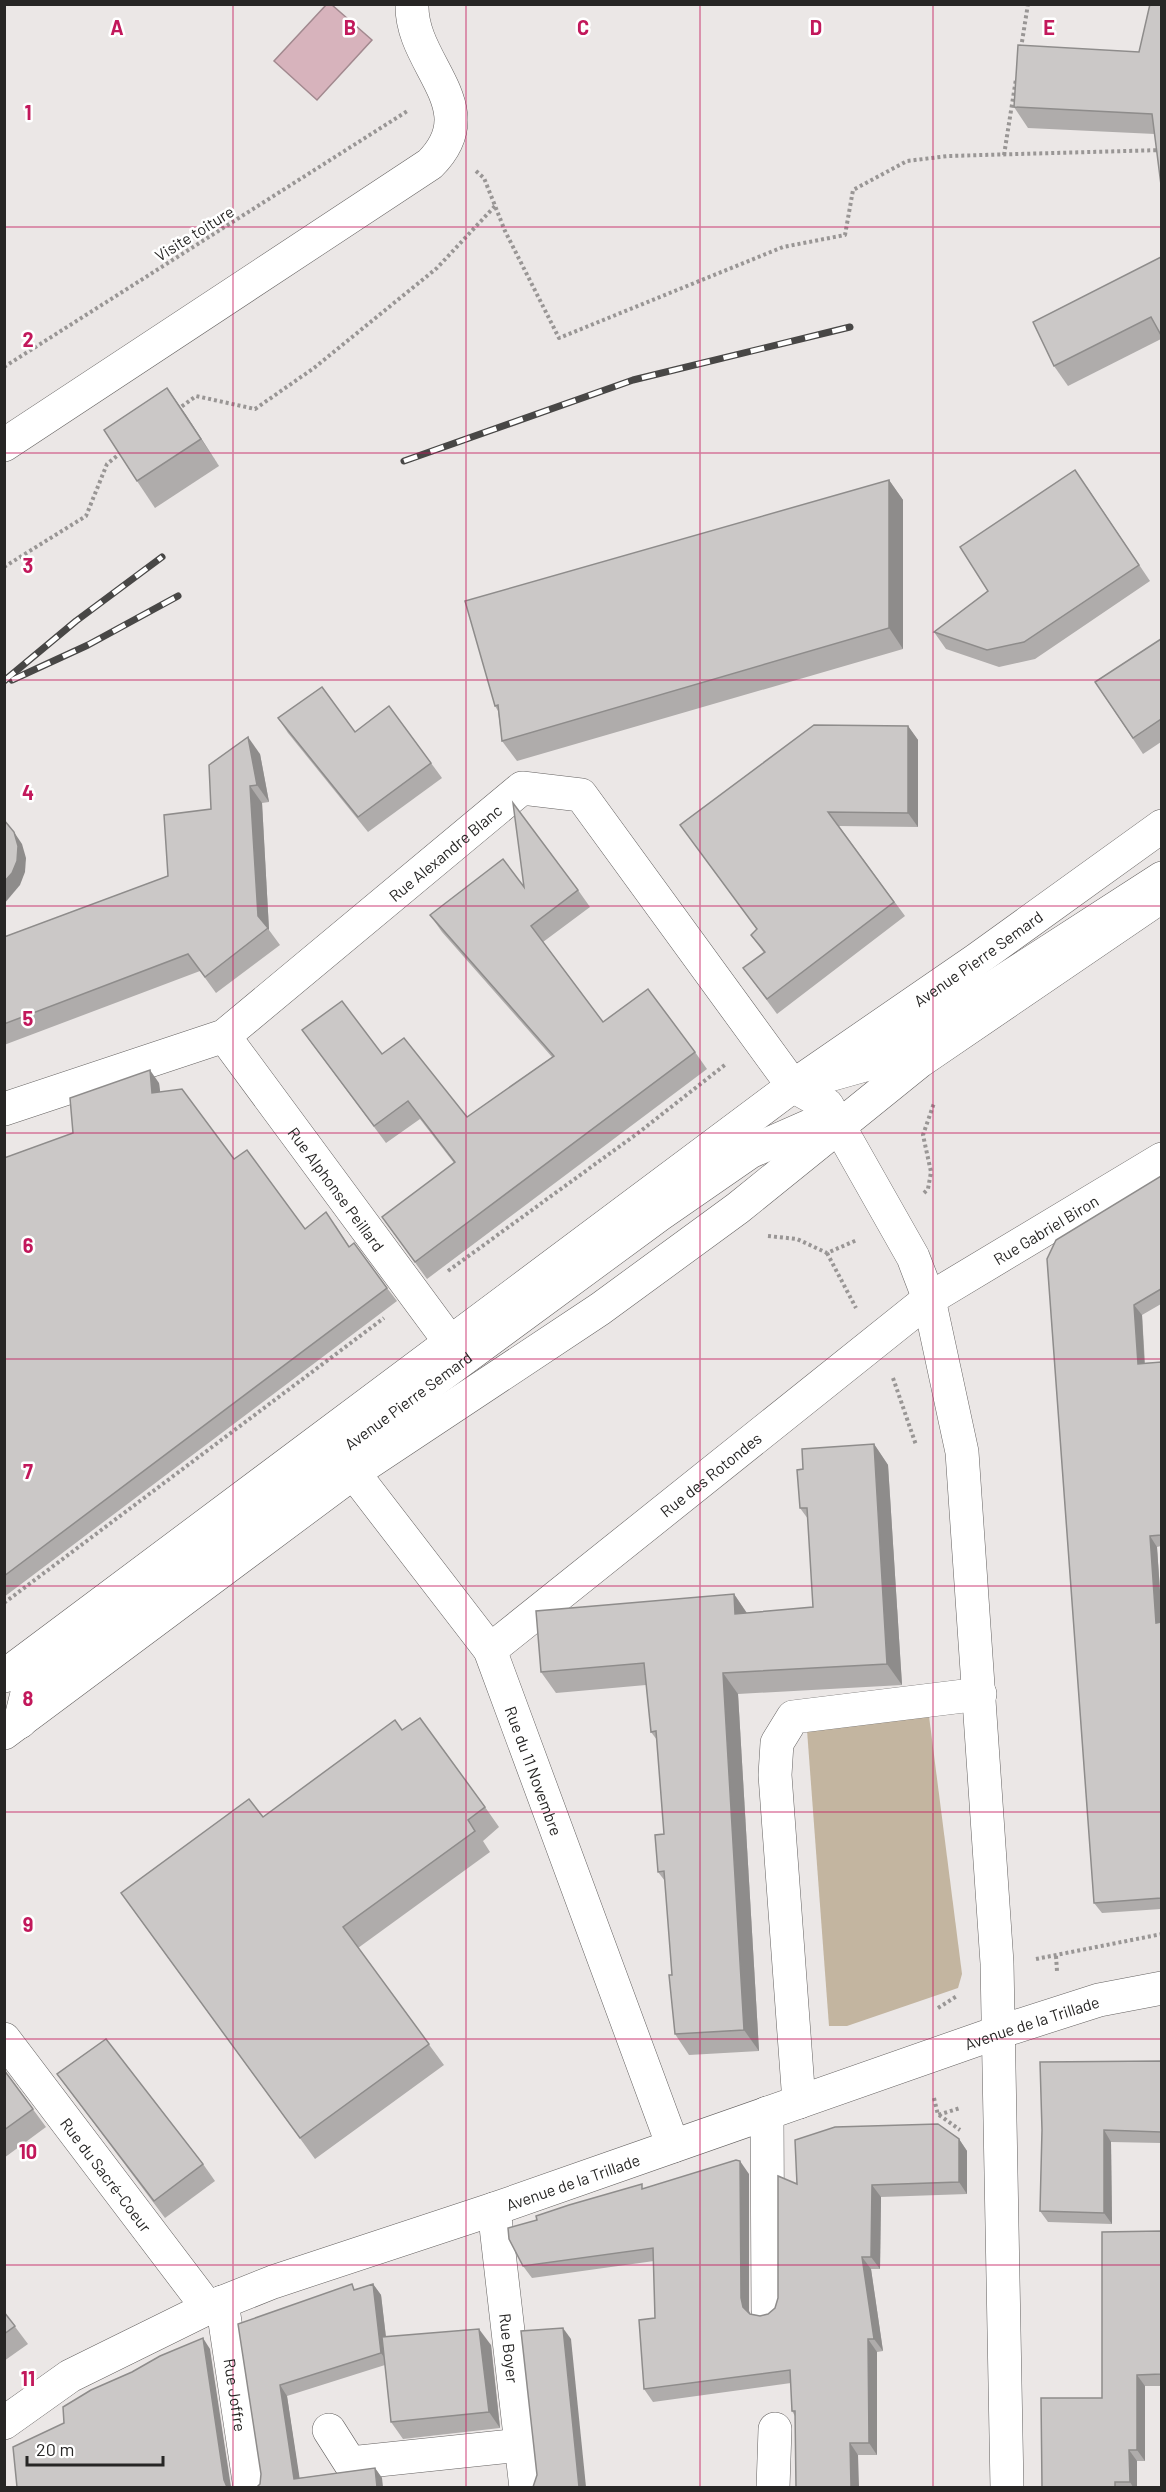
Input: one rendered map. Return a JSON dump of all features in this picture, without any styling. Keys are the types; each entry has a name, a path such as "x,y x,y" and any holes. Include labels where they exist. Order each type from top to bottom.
{"street":[{"path":"4,445 430,164 445,146 452,120 449,101 419,45 414,30 412,4"},
{"name":"Rue Alexandre Blanc","path":"4,1109 224,1036 522,788 581,795 793,1086"},
{"name":"Avenue Pierre Semard","path":"12,1727 339,1453 450,1342 793,1086 976,960 1161,826"},
{"name":"Avenue Pierre Semard","path":"793,1086 879,1061 1161,878"},
{"name":"Avenue Pierre Semard","path":"4,1676 339,1453 600,1309 738,1208 920,1061 1161,896"},
{"name":"Rue Alphonse Peillard","path":"224,1036 450,1342"},
{"path":"793,1086 827,1105 838,1129 913,1257 929,1299 962,1452 980,1694 999,2032 1007,2487"},
{"name":"Rue Gabriel Biron","path":"929,1299 1161,1159"},
{"name":"Rue des Rotondes","path":"490,1650 929,1299"},
{"name":"Rue du 11 Novembre","path":"339,1453 490,1650 673,2146"},
{"path":"799,2102 775,1775 777,1743 793,1717 980,1694"},
{"name":"Avenue de la Trillade","path":"4,2423 70,2376 215,2305 273,2282 494,2209 999,2032 1099,2000 1161,1988"},
{"name":"Rue du Sacré-Coeur","path":"4,2039 215,2305"},
{"path":"767,2113 768,2310"},
{"name":"Rue Boyer","path":"494,2209 526,2487"},
{"name":"Rue Joffre","path":"215,2305 250,2487"},
{"path":"773,2487 775,2429"},
{"path":"329,2430 350,2463 521,2445"}],"path":[{"path":"1021,51 1028,4"},
{"path":"1004,155 1017,74"},
{"name":"Visite toiture","path":"4,367 396,119"},
{"path":"445,146 484,178 495,206 559,338 783,247 845,235 853,190 907,161 948,156 1161,150"},
{"path":"169,416 196,396 255,409 314,368 437,268 495,206"},
{"path":"4,567 86,516 106,464 124,450"},
{"path":"827,1253 876,1341 895,1382 917,1449"},
{"path":"1029,1960 1161,1934"},
{"path":"1056,1956 1058,1978"},
{"path":"936,2009 962,1993"},
{"path":"934,2096 938,2115 963,2106"}],"shaded area":[{"path":"326,5 332,5 372,40 317,100 274,61"},
{"path":"929,1716 962,1974 958,1988 847,2026 829,2026 807,1730"}],"building":[{"path":"1150,4 1161,4 1161,185 1152,114 1014,107 1018,45 1139,52"},
{"path":"1161,257 1161,335 1151,317 1054,366 1033,322"},
{"path":"167,388 201,439 137,481 104,430"},
{"path":"1075,470 1139,565 1024,642 987,650 934,632 988,591 960,547"},
{"path":"889,480 889,628 502,741 498,705 495,706 465,601"},
{"path":"1161,639 1161,719 1133,738 1095,682"},
{"path":"322,687 355,732 389,706 431,763 358,817 278,718"},
{"path":"814,725 908,726 908,813 828,812 894,902 767,999 743,968 765,952 751,935 757,929 680,825"},
{"path":"248,737 257,785 250,786 258,916 268,928 205,977 188,954 4,1024 4,937 168,876 164,815 211,809 209,765"},
{"path":"513,803 578,890 531,926 603,1022 648,989 695,1052 415,1262 382,1217 455,1162 408,1101 374,1126 302,1030 342,1001 382,1054 404,1038 467,1117 554,1056 430,915 503,859 524,887"},
{"path":"4,820 14,832 18,846 17,861 12,873 4,882"},
{"path":"150,1070 152,1093 182,1089 234,1159 247,1150 305,1229 326,1212 349,1247 354,1243 387,1288 4,1576 4,1158 73,1133 70,1098"},
{"path":"1161,1176 1161,1289 1134,1305 1138,1364 1161,1362 1161,1535 1150,1536 1156,1623 1161,1622 1161,1898 1094,1903 1047,1259 1056,1240"},
{"path":"874,1444 887,1664 723,1673 744,2030 675,2034 669,1975 672,1975 664,1871 658,1872 655,1835 664,1834 656,1731 651,1732 644,1663 541,1672 536,1611 734,1594 735,1614 813,1607 807,1508 800,1508 797,1470 803,1469 802,1449"},
{"path":"420,1718 485,1807 468,1820 475,1831 343,1927 429,2044 300,2138 121,1893 249,1799 263,1817 395,1720 402,1730"},
{"path":"106,2039 203,2164 154,2201 57,2074"},
{"path":"1161,2061 1161,2132 1104,2130 1104,2213 1040,2211 1042,2130 1040,2062"},
{"path":"4,2070 33,2109 4,2130"},
{"path":"938,2124 959,2139 959,2182 872,2185 871,2257 862,2257 874,2339 868,2339 869,2443 850,2443 851,2487 796,2487 795,2411 792,2411 790,2370 644,2389 639,2320 655,2318 653,2248 523,2266 509,2239 508,2228 537,2220 536,2216 642,2184 642,2189 736,2160 740,2161 741,2298 743,2307 750,2314 760,2316 768,2314 775,2308 778,2298 778,2176 797,2184 795,2140 835,2127"},
{"path":"1161,2231 1161,2374 1137,2375 1137,2450 1129,2450 1130,2482 1115,2482 1115,2487 1042,2487 1041,2398 1102,2398 1102,2232"},
{"path":"352,2284 354,2290 373,2284 381,2353 280,2385 294,2479 375,2468 377,2487 257,2487 260,2484 261,2474 238,2324"},
{"path":"4,2312 15,2326 4,2334"},
{"path":"563,2328 579,2487 533,2487 537,2475 521,2331"},
{"path":"479,2329 489,2412 391,2422 382,2337"},
{"path":"203,2338 224,2480 227,2487 17,2487 13,2447 64,2423 63,2407 91,2390"}],"railway":[{"path":"404,461 633,380 850,327"},
{"path":"4,681 76,621 162,557"},
{"path":"12,680 88,645 178,596"}]}
